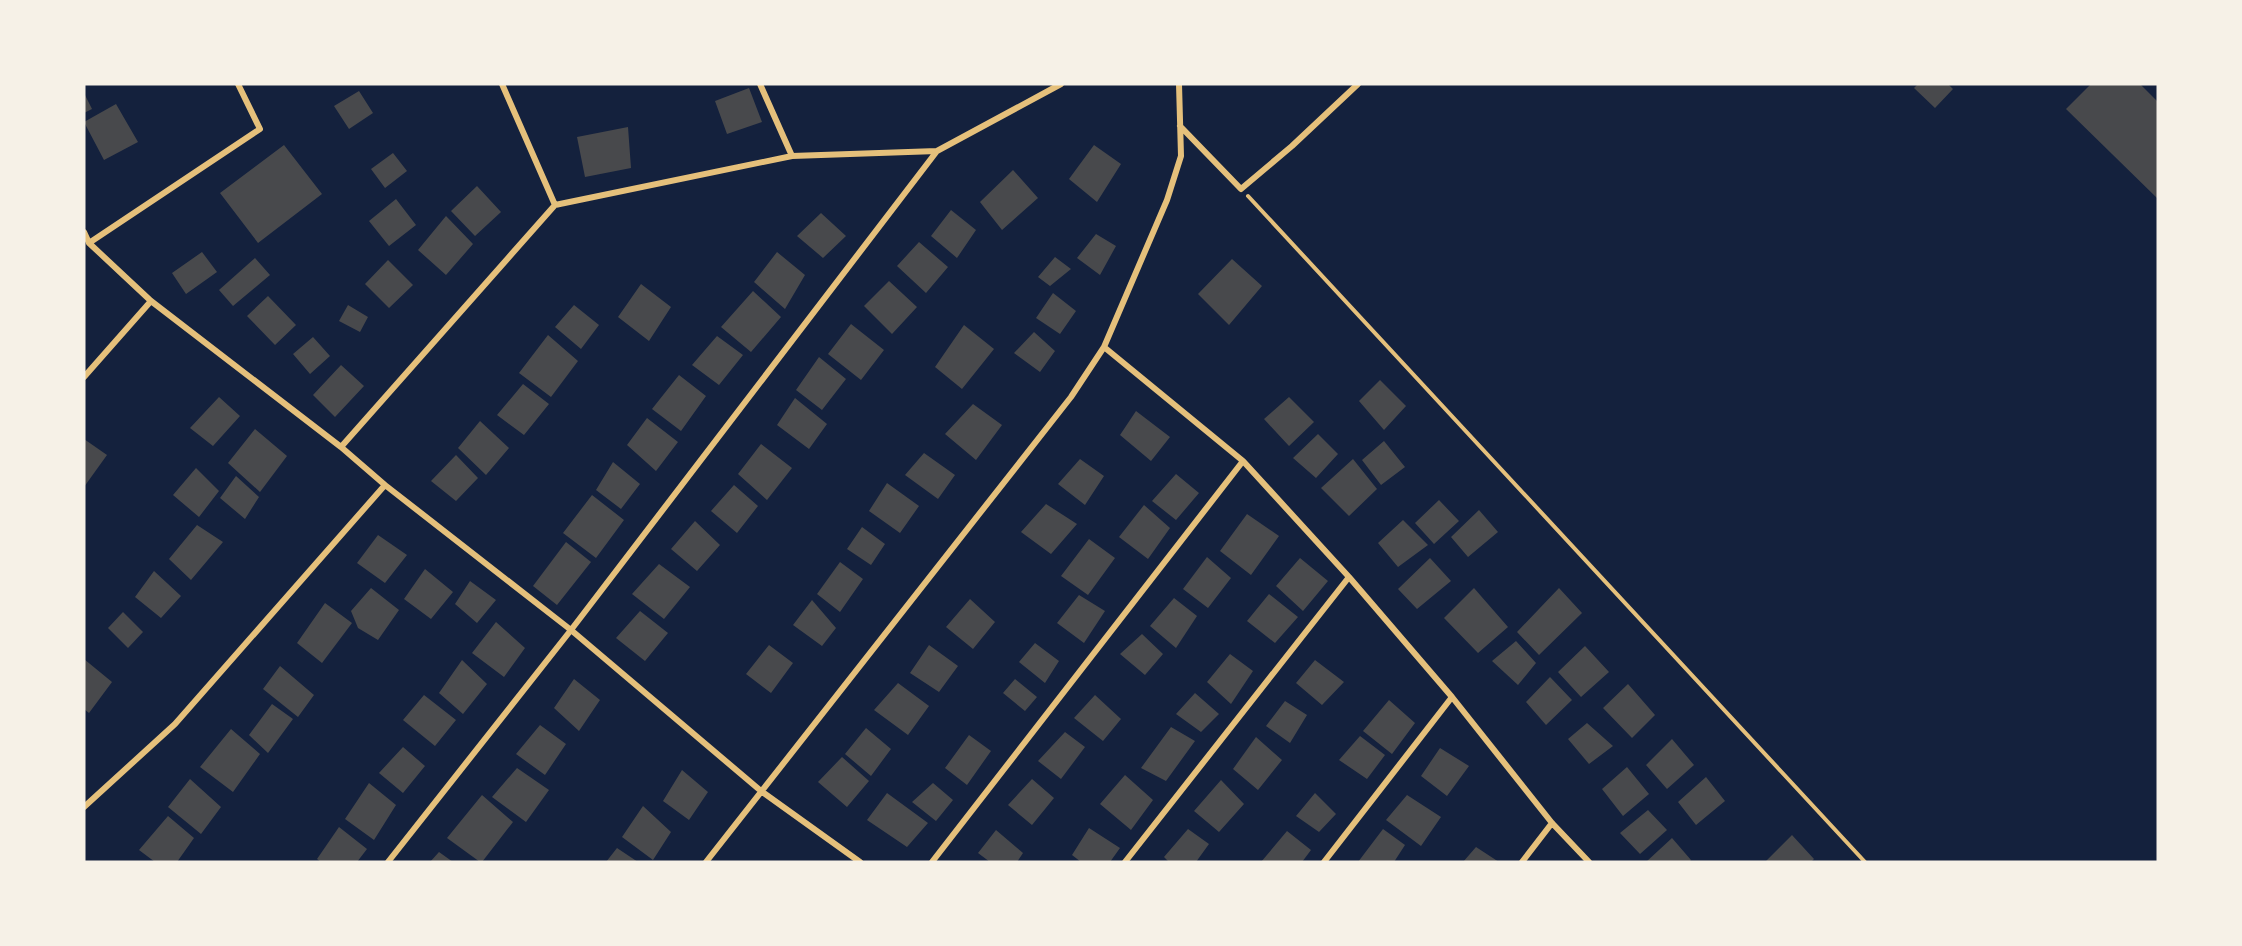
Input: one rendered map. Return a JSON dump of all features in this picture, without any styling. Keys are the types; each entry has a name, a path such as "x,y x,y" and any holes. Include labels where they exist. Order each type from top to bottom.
{"street":[{"path":"89,243 260,129 238,84"},
{"path":"502,84 555,205"},
{"path":"760,84 792,156"},
{"path":"388,862 571,630 937,151 1061,84"},
{"path":"706,862 1071,397 1104,347 1167,200 1181,156 1179,84"},
{"path":"1180,126 1241,189 1292,146 1358,84"},
{"path":"341,447 555,205 792,156 937,151"},
{"path":"84,232 89,243 151,301 341,447 385,485 571,630 761,791 860,862"},
{"path":"84,377 151,301"},
{"path":"1104,347 1243,461 1349,577 1452,696 1552,822 1589,862"},
{"path":"932,862 1243,461"},
{"path":"84,807 175,724 385,485"},
{"path":"1125,862 1349,577"},
{"path":"1324,862 1452,696"},
{"path":"1522,862 1552,822"}],"path":[{"path":"1241,189 1865,862"}],"building":[{"path":"1918,84 1948,84 1953,89 1935,108 1914,88"},
{"path":"2091,84 2140,84 2158,102 2158,199 2066,109"},
{"path":"749,88 762,122 727,134 715,101"},
{"path":"359,91 373,113 349,129 334,106"},
{"path":"84,93 92,109 84,113"},
{"path":"116,104 138,142 104,160 84,122"},
{"path":"628,127 631,168 585,177 577,137"},
{"path":"284,145 322,194 258,243 220,193"},
{"path":"1094,145 1121,164 1097,202 1069,179"},
{"path":"393,153 407,171 385,188 371,169"},
{"path":"1013,170 1038,198 1002,230 980,202"},
{"path":"477,186 501,212 475,236 451,211"},
{"path":"396,199 416,225 389,246 369,221"},
{"path":"951,210 976,230 957,258 931,236"},
{"path":"821,213 846,236 823,258 797,236"},
{"path":"446,216 473,244 446,275 418,250"},
{"path":"1096,234 1116,246 1100,275 1077,258"},
{"path":"919,242 948,267 926,293 897,266"},
{"path":"202,252 217,272 186,294 172,273"},
{"path":"777,252 805,275 785,309 754,282"},
{"path":"1055,257 1071,269 1050,286 1038,277"},
{"path":"255,258 270,275 233,306 219,290"},
{"path":"1232,259 1262,286 1229,325 1198,294"},
{"path":"388,260 413,285 389,308 365,284"},
{"path":"889,281 917,307 892,334 864,306"},
{"path":"641,284 671,307 649,341 618,317"},
{"path":"753,291 781,317 751,352 721,327"},
{"path":"1053,293 1076,311 1060,334 1036,318"},
{"path":"268,296 296,325 275,345 247,316"},
{"path":"348,305 368,317 360,332 339,321"},
{"path":"574,305 599,325 581,349 555,327"},
{"path":"851,324 884,350 861,380 828,354"},
{"path":"964,325 994,349 962,389 935,367"},
{"path":"1034,332 1055,351 1040,372 1014,353"},
{"path":"548,335 578,361 551,397 519,373"},
{"path":"717,336 743,355 719,385 692,365"},
{"path":"313,337 330,356 310,374 293,354"},
{"path":"819,357 846,379 822,410 796,390"},
{"path":"341,365 364,386 335,417 313,395"},
{"path":"679,375 706,396 681,431 652,409"},
{"path":"1380,380 1406,406 1384,430 1359,401"},
{"path":"523,384 549,404 524,435 497,415"},
{"path":"219,397 240,416 213,446 190,428"},
{"path":"1289,397 1314,422 1289,446 1264,419"},
{"path":"795,398 827,424 809,449 777,425"},
{"path":"973,404 1002,425 976,460 945,434"},
{"path":"1136,411 1170,437 1151,461 1120,435"},
{"path":"647,418 678,442 656,471 627,445"},
{"path":"480,421 509,448 486,475 458,448"},
{"path":"255,429 287,456 260,492 228,463"},
{"path":"1318,434 1338,454 1316,478 1293,458"},
{"path":"84,439 107,455 84,487"},
{"path":"1384,441 1405,467 1381,485 1362,460"},
{"path":"761,444 792,468 767,500 738,474"},
{"path":"924,453 955,475 938,499 905,475"},
{"path":"456,455 478,478 456,501 431,481"},
{"path":"1080,459 1104,476 1085,505 1058,484"},
{"path":"1353,459 1377,489 1349,516 1321,488"},
{"path":"613,462 640,484 621,509 596,490"},
{"path":"196,468 219,491 199,517 173,495"},
{"path":"1176,474 1199,493 1176,520 1152,501"},
{"path":"236,476 259,497 245,519 220,498"},
{"path":"887,483 919,506 900,533 869,511"},
{"path":"734,485 758,506 737,533 711,511"},
{"path":"592,495 624,520 596,558 563,533"},
{"path":"1439,500 1459,521 1434,544 1415,523"},
{"path":"1046,504 1077,524 1051,554 1021,532"},
{"path":"1144,505 1170,528 1148,559 1119,537"},
{"path":"1479,510 1498,532 1468,557 1451,537"},
{"path":"1247,514 1279,536 1251,575 1220,551"},
{"path":"1403,520 1428,545 1398,567 1378,543"},
{"path":"695,521 720,545 697,571 671,549"},
{"path":"197,525 223,542 191,580 169,559"},
{"path":"862,527 885,544 871,565 847,549"},
{"path":"378,535 407,555 385,583 357,563"},
{"path":"1089,539 1115,558 1088,595 1061,576"},
{"path":"566,542 591,562 557,605 533,586"},
{"path":"1207,557 1231,578 1208,608 1183,589"},
{"path":"1300,558 1328,581 1303,611 1276,586"},
{"path":"1430,558 1451,581 1417,609 1398,589"},
{"path":"840,562 863,579 840,612 817,594"},
{"path":"659,564 690,587 664,619 632,594"},
{"path":"425,569 453,592 431,619 404,599"},
{"path":"154,571 181,596 161,618 135,597"},
{"path":"470,581 496,600 477,623 455,604"},
{"path":"371,588 399,610 378,640 358,628 351,611"},
{"path":"1474,588 1508,627 1478,653 1444,618"},
{"path":"1559,588 1582,613 1539,655 1517,632"},
{"path":"1269,594 1298,617 1275,643 1247,621"},
{"path":"1079,595 1105,611 1084,643 1057,623"},
{"path":"1174,598 1197,616 1176,648 1150,626"},
{"path":"970,599 995,622 973,649 946,627"},
{"path":"812,600 836,628 822,646 793,625"},
{"path":"325,603 352,623 322,663 297,643"},
{"path":"640,611 668,633 645,661 616,638"},
{"path":"123,612 143,632 128,648 108,628"},
{"path":"496,622 525,648 504,677 472,653"},
{"path":"1142,634 1163,654 1145,675 1120,654"},
{"path":"1516,641 1536,663 1518,685 1492,661"},
{"path":"1035,643 1059,661 1045,683 1019,662"},
{"path":"769,645 793,663 771,693 746,674"},
{"path":"929,645 958,666 939,692 910,673"},
{"path":"1585,646 1609,672 1581,697 1558,672"},
{"path":"1230,654 1253,671 1231,704 1207,682"},
{"path":"84,659 112,682 89,713 84,709"},
{"path":"462,660 487,684 463,714 439,693"},
{"path":"1315,660 1344,682 1322,705 1296,683"},
{"path":"280,666 314,695 298,717 263,689"},
{"path":"1550,677 1572,700 1546,725 1526,702"},
{"path":"574,679 600,700 579,731 554,708"},
{"path":"1015,679 1037,697 1025,711 1003,693"},
{"path":"898,683 929,706 908,735 874,710"},
{"path":"1628,684 1655,715 1632,738 1603,708"},
{"path":"1195,693 1219,714 1201,732 1176,714"},
{"path":"424,695 456,720 435,746 403,720"},
{"path":"1095,695 1121,719 1103,741 1074,718"},
{"path":"1389,700 1415,723 1392,754 1363,731"},
{"path":"1285,701 1307,715 1290,743 1266,726"},
{"path":"272,704 293,719 268,753 249,735"},
{"path":"1587,723 1613,746 1589,764 1568,739"},
{"path":"540,725 566,744 545,775 516,754"},
{"path":"1171,727 1195,741 1166,781 1141,768"},
{"path":"866,728 891,749 871,776 845,754"},
{"path":"231,729 260,754 233,792 200,767"},
{"path":"1065,732 1085,747 1061,779 1038,761"},
{"path":"969,735 991,751 967,785 945,768"},
{"path":"1360,736 1385,755 1367,779 1339,760"},
{"path":"1256,737 1282,760 1258,790 1233,769"},
{"path":"1672,739 1694,765 1667,789 1646,765"},
{"path":"403,747 425,766 403,793 379,773"},
{"path":"1440,748 1469,766 1447,796 1421,776"},
{"path":"842,757 869,781 847,807 818,782"},
{"path":"1627,767 1649,794 1623,816 1602,789"},
{"path":"517,768 549,790 526,822 492,797"},
{"path":"682,770 708,792 689,820 663,801"},
{"path":"1125,775 1153,800 1131,830 1100,804"},
{"path":"1706,777 1725,801 1696,825 1678,802"},
{"path":"190,779 221,807 201,834 168,807"},
{"path":"1032,779 1054,798 1032,825 1008,805"},
{"path":"1221,780 1244,804 1219,832 1194,811"},
{"path":"369,783 396,805 374,840 345,819"},
{"path":"933,783 953,800 936,821 912,802"},
{"path":"887,793 928,823 907,847 867,820"},
{"path":"1315,793 1336,814 1319,832 1296,816"},
{"path":"482,795 513,822 480,862 447,838"},
{"path":"1407,795 1441,817 1421,846 1386,820"},
{"path":"643,806 671,832 653,860 622,837"},
{"path":"1648,810 1667,830 1640,854 1620,833"},
{"path":"168,816 194,838 177,862 155,862 139,850"},
{"path":"339,827 367,849 357,862 321,862 317,859"},
{"path":"1089,828 1120,848 1110,862 1081,862 1072,855"},
{"path":"1188,829 1209,844 1196,862 1169,862 1164,857"},
{"path":"1383,829 1405,845 1394,862 1358,862"},
{"path":"996,830 1023,853 1017,862 990,862 978,853"},
{"path":"1287,831 1311,850 1302,862 1261,862"},
{"path":"1792,835 1814,859 1811,862 1765,862"},
{"path":"1672,838 1691,860 1689,862 1646,862"},
{"path":"1476,847 1499,862 1463,862"},
{"path":"617,848 638,862 606,862"},
{"path":"439,852 453,862 430,862"}]}
